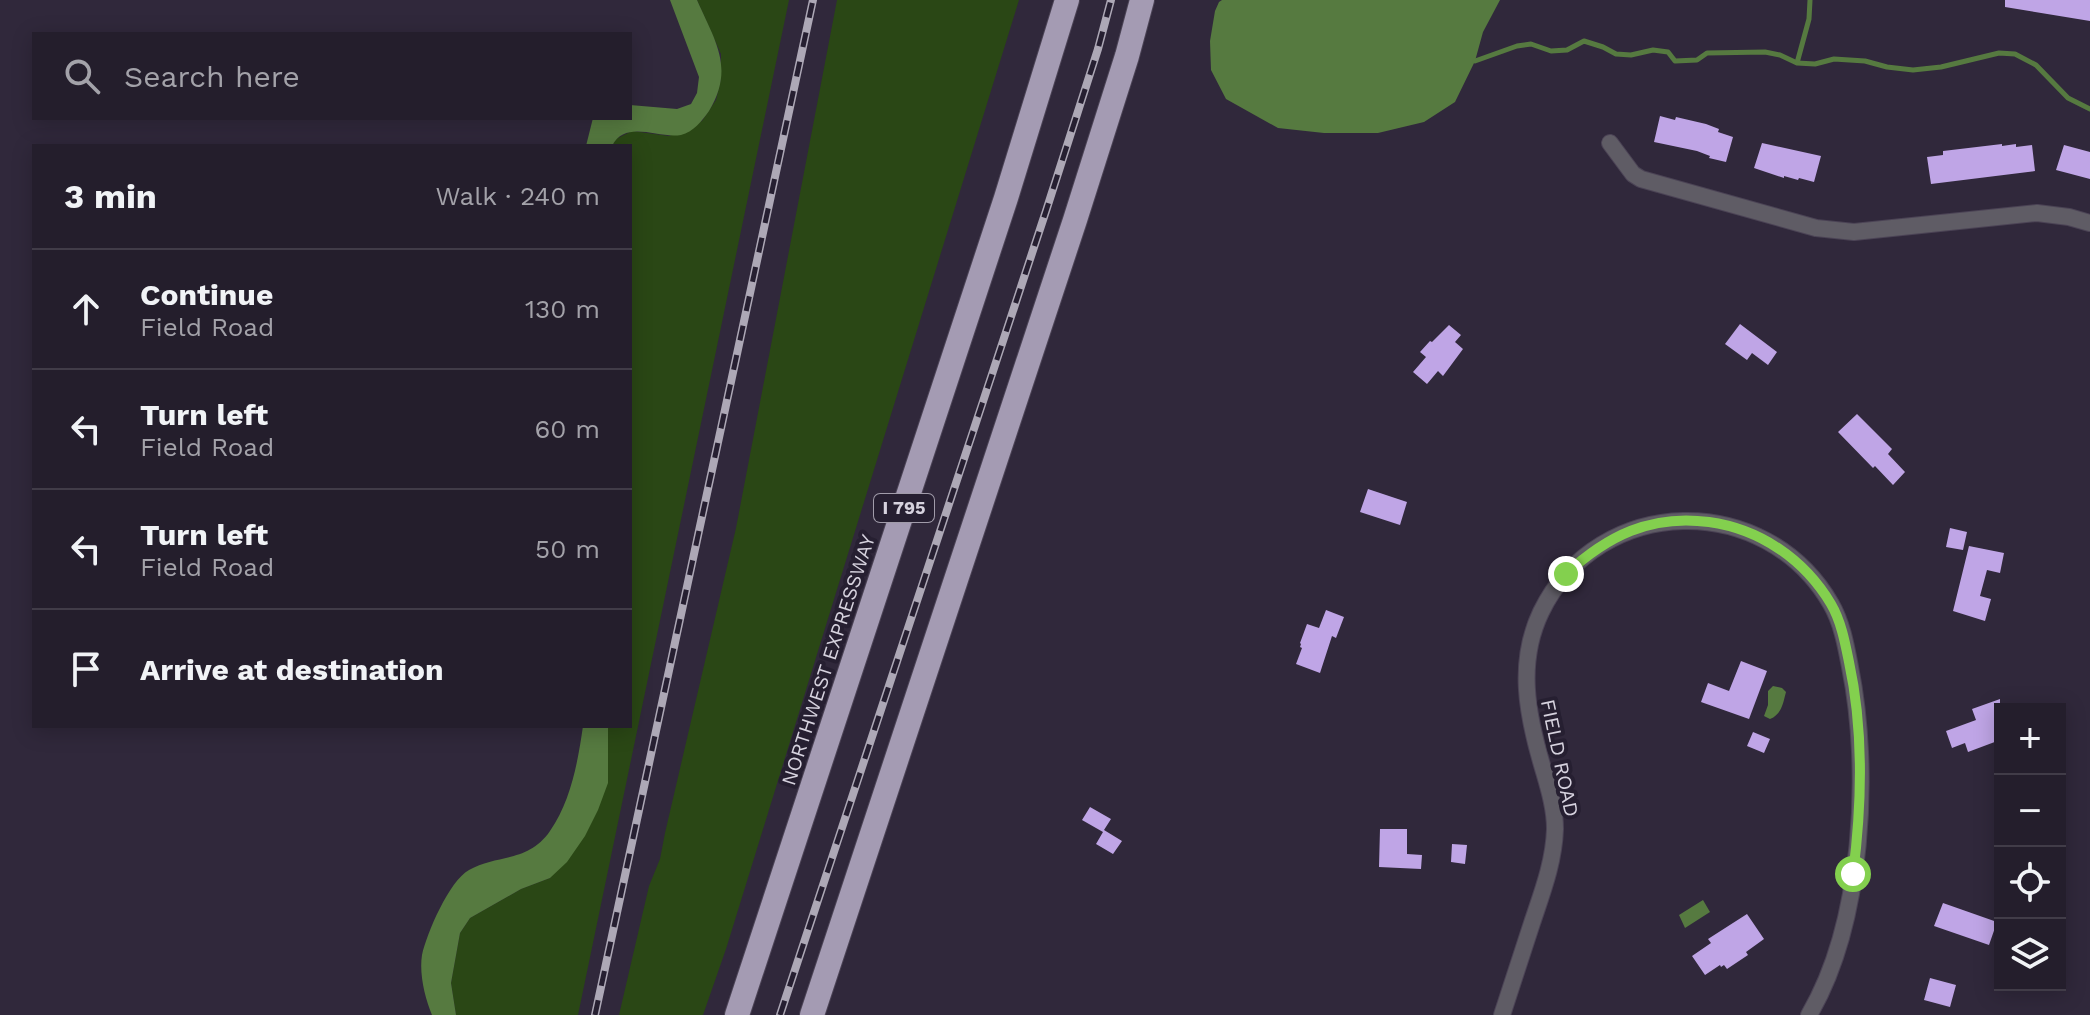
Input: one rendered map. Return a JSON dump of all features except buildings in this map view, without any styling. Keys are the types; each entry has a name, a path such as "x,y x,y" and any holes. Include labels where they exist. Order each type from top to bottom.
{"highway":[{"name":"NORTHWEST EXPRESSWAY","path":"737,1015 1006,198 1067,0"},
{"path":"812,1015 1075,220 1142,0"}],"street":[{"path":"1610,143 1633,174 1641,179 1816,228 1873,231 2037,213 2090,223"},
{"name":"FIELD ROAD","path":"1502,1015 1542,893 1552,857 1555,828 1551,798 1531,727 1527,699 1526,659 1531,637 1553,591 1566,574 1599,546 1645,525 1688,521 1727,525 1747,531 1782,550 1804,568 1832,605 1844,640 1854,684 1860,758 1857,845 1842,934 1831,968 1809,1015"}],"shaded area":[{"path":"670,0 697,0 716,42 721,81 709,111 685,134 672,136 634,132 625,133 614,144 586,144 592,120 632,120 632,105 677,109 691,104 697,93 699,77"},
{"path":"697,0 789,0 578,1015 456,1015 451,983 460,933 470,918 521,889 550,878 607,738 608,728 632,728 632,144 613,144 616,139 632,131 669,136 702,121 716,100 721,79 721,54"},
{"path":"837,0 1019,0 703,1015 619,1015 649,886 660,859 736,528"},
{"path":"1222,0 1500,0 1483,32 1475,61 1455,102 1424,122 1378,133 1324,133 1278,128 1226,99 1211,70 1210,41 1215,11"},
{"path":"1773,686 1786,692 1780,711 1770,719 1764,716 1768,691"},
{"path":"583,728 608,728 608,783 585,836 567,862 550,878 521,889 470,918 460,933 451,983 456,1015 432,1015 423,986 421,962 440,908 454,885 469,870 522,853 541,841 557,819 576,767"},
{"path":"1703,900 1710,912 1685,928 1679,915"}],"waterway":[{"path":"1797,63 1809,19 1810,0"},
{"path":"1475,61 1517,46 1531,44 1551,51 1567,50 1584,41 1616,54 1631,55 1653,50 1668,52 1675,61 1697,60 1707,53 1765,52 1797,63 1815,64 1834,59 1913,70 1941,67 1999,53 2015,54 2036,65 2068,98 2090,109"}],"railway":[{"path":"595,1015 813,0"},
{"path":"780,1015 1046,211 1111,0"}],"route":[{"path":"1566,574 1599,546 1620,534 1645,525 1674,521 1703,521 1747,531 1767,540 1804,568 1832,605 1841,628 1854,684 1860,758 1853,874"}]}
